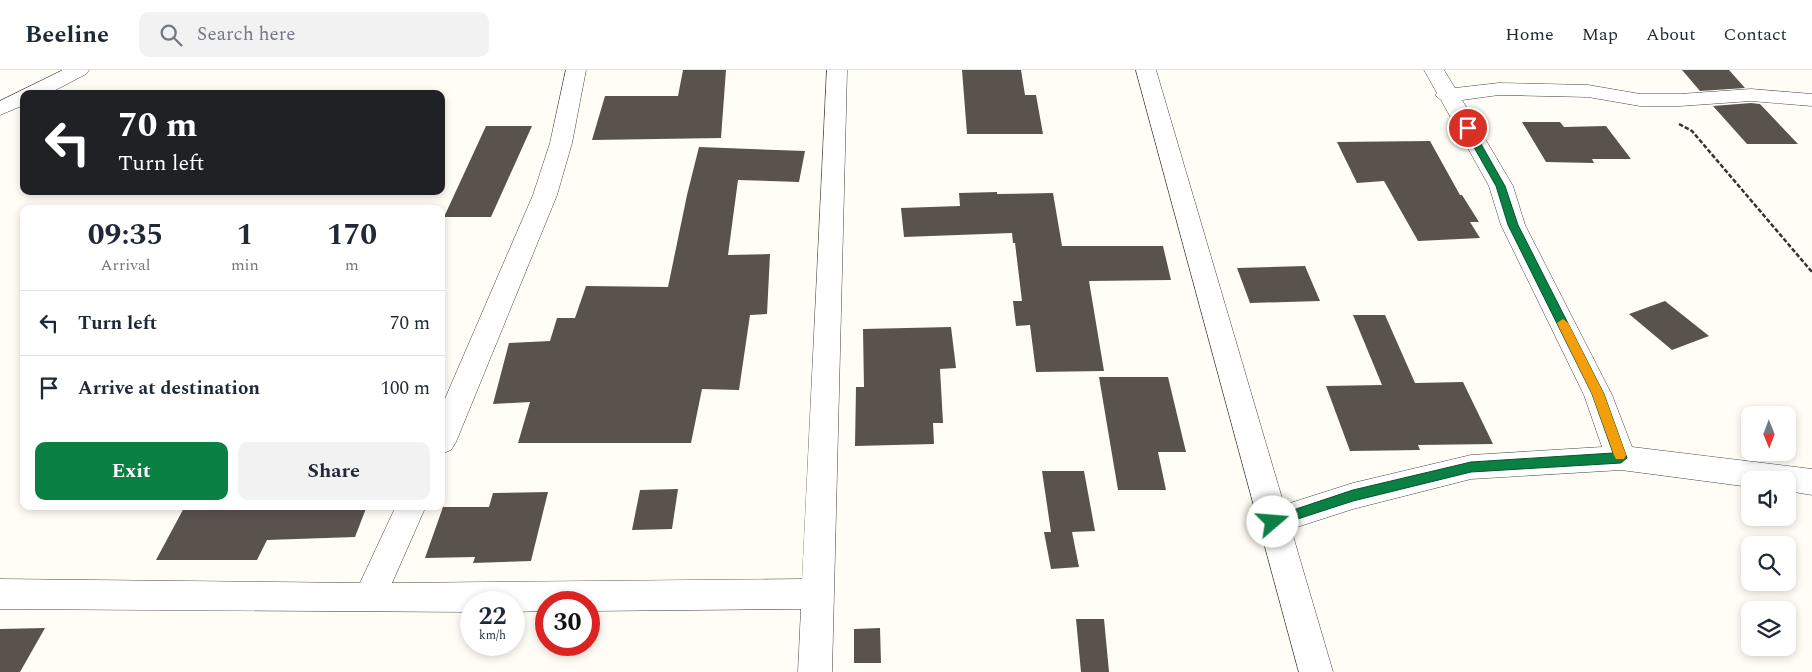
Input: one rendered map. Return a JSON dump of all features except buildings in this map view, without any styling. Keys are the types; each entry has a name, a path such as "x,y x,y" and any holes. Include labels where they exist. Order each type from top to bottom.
{"street":[{"path":"39,90 79,70"},
{"path":"445,432 545,195 561,144 576,70"},
{"path":"815,672 837,70"},
{"path":"1146,70 1316,672"},
{"path":"1434,70 1446,95 1479,145 1501,186 1513,225 1598,394 1621,458"},
{"path":"1446,95 1499,89 1588,91 1640,100 1680,100 1751,95 1812,100"},
{"path":"0,109 20,99"},
{"path":"1273,522 1353,496 1471,467 1621,458 1812,482"},
{"path":"369,598 409,510"},
{"path":"0,594 369,598 818,594"}],"path":[{"path":"1640,100 1692,131 1812,272"}],"slow traffic":[{"path":"1563,323 1598,394 1620,455"}],"route":[{"path":"1273,522 1353,496 1471,467 1621,458 1598,394 1513,225 1501,186 1468,128"}]}
